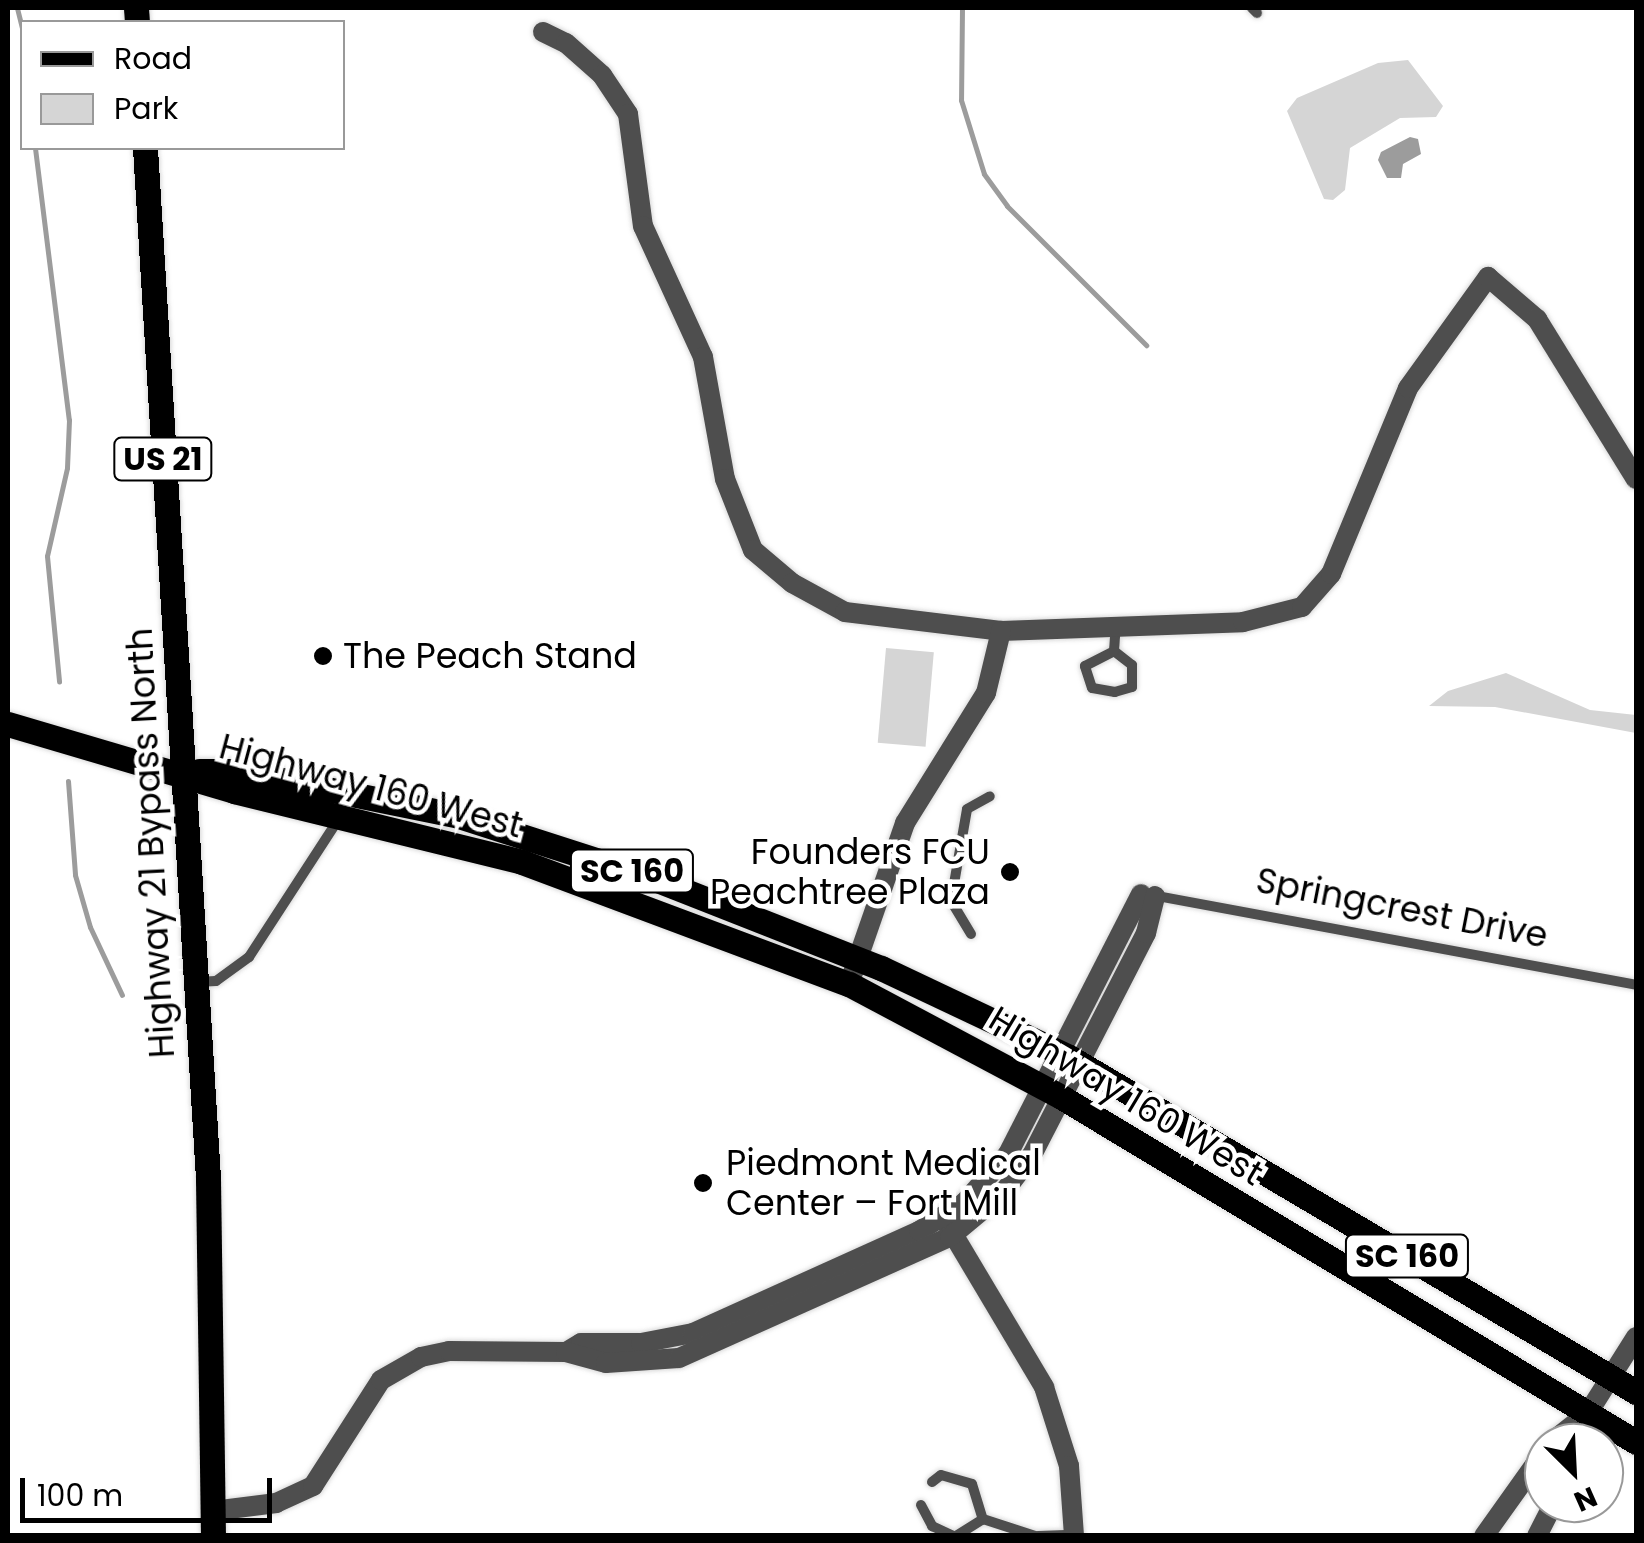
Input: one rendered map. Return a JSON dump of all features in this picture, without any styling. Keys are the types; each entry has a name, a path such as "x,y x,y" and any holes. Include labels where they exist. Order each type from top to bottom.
{"main road":[{"name":"Highway 21 Bypass North","path":"145,150 208,1179 213,1523"},
{"name":"SC 160","path":"8,724 182,771"},
{"name":"Highway 160 West","path":"182,771 522,862 849,984 1060,1076 1636,1442"},
{"name":"Highway 160 West","path":"182,771 238,771 459,816 652,878 860,960 1060,1076 1636,1392"}],"street":[{"path":"542,32 566,43 602,76 628,114 643,226 702,357 724,478 752,550 792,584 844,612 1001,630 1243,622 1302,607 1320,593 1408,388 1488,277 1537,319 1636,480"},
{"path":"849,984 905,823 986,694 1001,630"},
{"name":"Springcrest Drive","path":"949,1226 993,1175 1060,1076 1148,895"},
{"path":"566,1352 581,1343 641,1343 788,1312 949,1226"},
{"path":"213,1523 286,1500 313,1486 345,1428 381,1380 402,1364 449,1351 566,1352 627,1363 679,1358 868,1254 949,1226"},
{"path":"949,1226 1018,1332 1055,1414 1071,1479 1074,1535"},
{"path":"1575,1423 1588,1413 1636,1337"},
{"path":"1588,1413 1588,1423"},
{"path":"1484,1536 1524,1480"}],"lane":[{"path":"1114,651 1116,624"},
{"path":"1114,651 1132,665 1132,687 1115,692 1092,688 1086,666 1114,651"},
{"path":"970,934 952,900 967,809 990,796"},
{"path":"193,982 216,982 249,957 341,816"},
{"name":"Springcrest Drive","path":"1148,895 1636,984"},
{"path":"788,1312 801,1293 868,1254"},
{"path":"627,1363 635,1354 672,1348 693,1332"},
{"path":"932,1482 954,1476 972,1484 982,1519"},
{"path":"921,1505 932,1526 954,1536 982,1519 1037,1536 1074,1535"}],"green space":[{"path":"1408,60 1443,106 1436,117 1400,118 1350,148 1345,190 1333,200 1324,199 1287,111 1297,98 1378,63"},
{"path":"886,648 934,652 926,747 878,743"},
{"path":"1506,673 1590,710 1636,715 1636,733 1495,707 1429,706 1448,691"}],"shaded area":[{"path":"1410,137 1418,139 1421,154 1403,164 1401,178 1387,178 1378,160 1381,152"}],"waterway":[{"path":"17,8 20,20"},
{"path":"962,8 961,100 984,174 1007,206 1146,345"},
{"path":"35,150 69,420 67,468 47,556 59,681"},
{"path":"68,781 75,875 90,927 122,995"}],"place":[{"name":"The Peach Stand","path":"323,656"},
{"name":"Founders FCU Peachtree Plaza","path":"1010,872"},
{"name":"Piedmont Medical Center – Fort Mill","path":"703,1183"}]}
